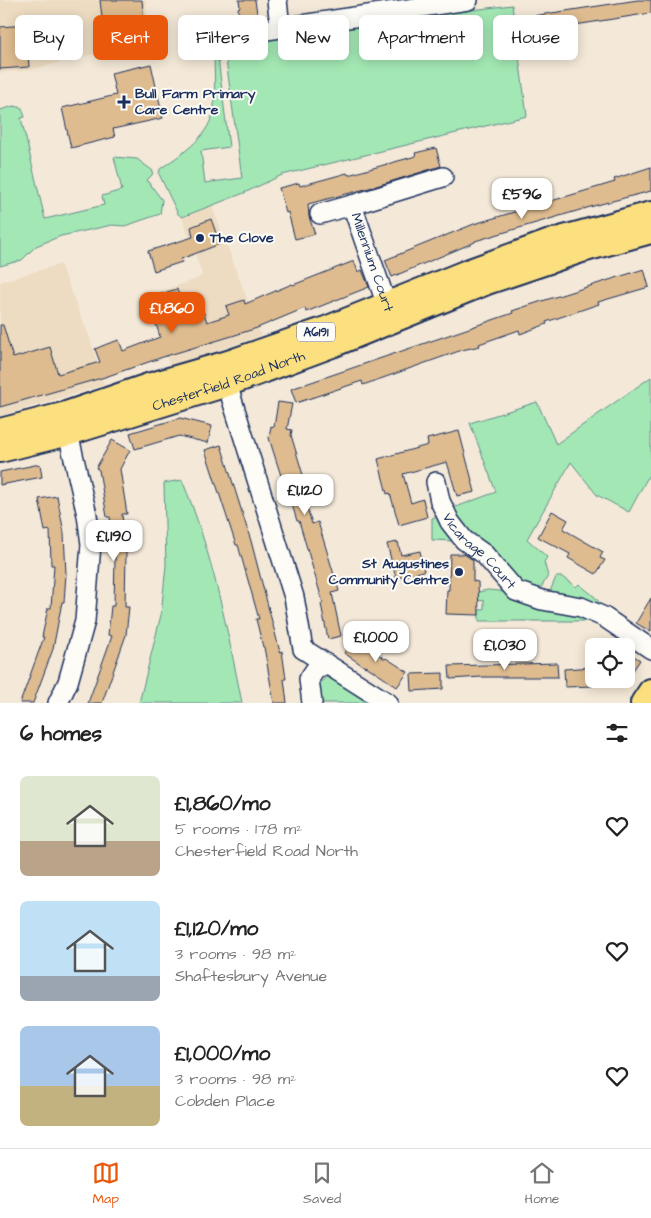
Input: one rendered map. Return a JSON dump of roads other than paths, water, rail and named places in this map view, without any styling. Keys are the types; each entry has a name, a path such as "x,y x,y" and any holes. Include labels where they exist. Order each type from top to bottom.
{"main road":[{"name":"Chesterfield Road North","path":"0,450 66,424 148,386 228,374 332,345 390,312 553,241 651,214"},
{"name":"Chesterfield Road North","path":"390,312 582,250 651,231"},
{"name":"Chesterfield Road North","path":"0,432 66,424"},
{"path":"643,703 651,691"}],"street":[{"path":"277,0 279,15"},
{"path":"349,17 468,0"},
{"name":"Millennium Court","path":"320,214 443,177"},
{"name":"Millennium Court","path":"352,204 390,312"},
{"path":"228,374 294,596 303,649 388,703"},
{"path":"58,703 68,682 86,621 91,544 87,515 66,424"},
{"name":"Vicarage Court","path":"436,482 440,501 450,522 464,540 484,554 516,591 542,600 581,608 604,616 651,649"},
{"path":"312,703 309,679 316,670 326,664"}],"place":[{"name":"Bull Farm Primary Care Centre","path":"124,102"},
{"name":"The Clove","path":"200,238"},
{"name":"St Augustines Community Centre","path":"459,572"}]}
